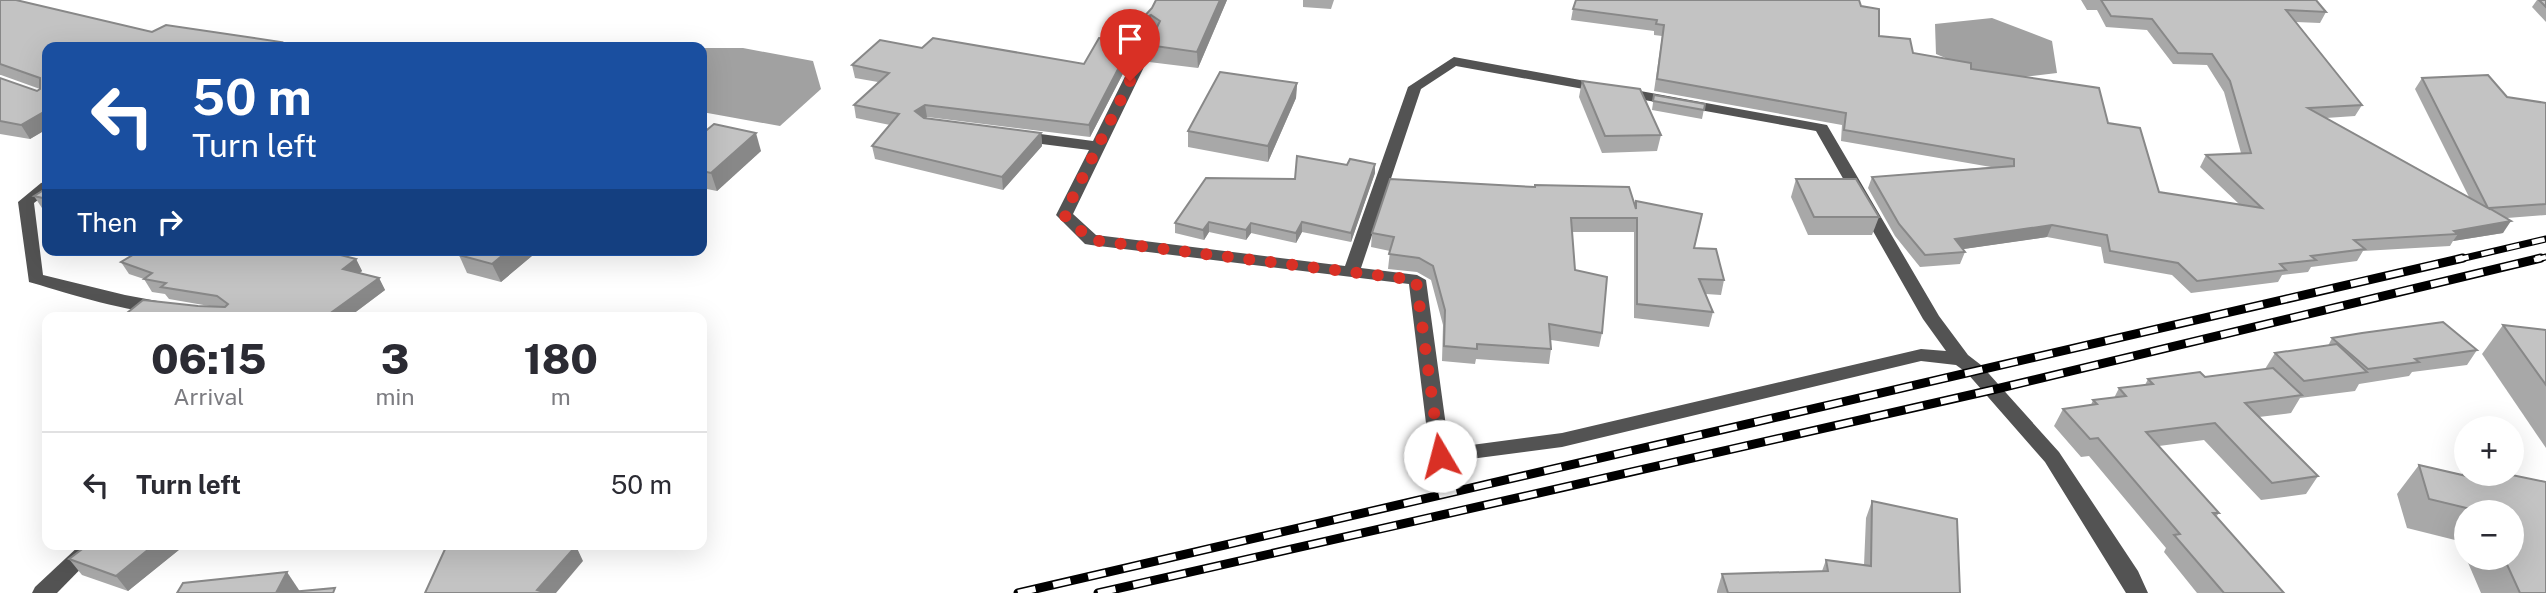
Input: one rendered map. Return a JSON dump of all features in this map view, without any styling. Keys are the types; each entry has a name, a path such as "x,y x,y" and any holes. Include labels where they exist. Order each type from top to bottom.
{"street":[{"path":"1152,38 1064,215 1091,240 1416,280 1440,456 1562,440 1921,355 1961,359"},
{"path":"1351,272 1415,87 1454,61 1822,128 1932,319 1961,359 1974,369 2052,457 2130,577 2137,593"},
{"path":"1006,134 1097,146"},
{"path":"42,190 26,202 34,278 125,301 179,309"},
{"path":"43,593 89,550"}],"shaded area":[{"path":"1992,18 2052,41 2057,73 1998,80 1936,54 1935,24"},
{"path":"707,48 743,48 813,61 821,89 780,126 707,113"}],"building":[{"path":"0,0 16,0 152,32 166,25 281,42 42,42 42,113 21,125 0,121 0,78 37,91 40,89 40,78 0,64"},
{"path":"1156,0 1220,0 1197,52 1148,45 1160,21 1151,15 1141,20"},
{"path":"1576,0 1859,0 1861,6 1879,9 1879,36 1910,39 1913,53 1971,63 1971,69 2099,88 2108,123 2140,128 2159,192 2262,208 2206,155 2251,153 2230,81 2212,54 2178,53 2152,19 2111,16 2101,0 2316,0 2326,12 2286,10 2362,105 2308,108 2488,208 2422,78 2488,75 2507,97 2546,103 2546,204 2489,208 2511,221 2454,231 2458,234 2354,240 2365,249 2311,256 2316,260 2280,264 2286,270 2197,281 2178,263 2110,251 2107,235 2052,225 1955,239 1965,252 1925,255 1899,224 1872,177 2014,166 2014,159 1844,130 1846,113 1657,79 1664,25 1656,24 1657,20 1573,9"},
{"path":"1141,25 1089,125 925,105 915,111 924,118 1041,133 1002,177 872,146 899,114 854,105 889,73 852,65 880,40 922,48 933,38 1084,64 1099,38 1127,41"},
{"path":"1220,72 1297,83 1268,146 1188,131"},
{"path":"1582,81 1640,89 1661,135 1605,136"},
{"path":"1654,95 1705,104 1704,110 1653,101"},
{"path":"714,124 756,133 711,173 707,172 707,130"},
{"path":"1297,156 1347,165 1350,159 1375,164 1351,233 1302,222 1296,233 1251,223 1246,230 1209,222 1203,230 1175,223 1206,178 1295,179"},
{"path":"1390,179 1535,187 1629,187 1636,209 1636,201 1702,214 1694,248 1716,249 1724,280 1699,279 1713,312 1637,304 1637,218 1571,218 1575,270 1607,277 1602,333 1549,324 1551,349 1477,344 1477,349 1444,346 1445,310 1433,266 1419,258 1389,254 1394,237 1372,233"},
{"path":"1796,179 1856,179 1879,217 1814,217"},
{"path":"131,256 344,256 356,259 343,269 379,278 332,312 128,312 143,300 198,306 225,307 228,304 217,296 161,287 166,283 144,279 152,273 121,262"},
{"path":"463,256 502,256 492,264"},
{"path":"2443,322 2477,350 2368,369 2332,338 2362,333"},
{"path":"2503,325 2546,330 2546,385"},
{"path":"2337,344 2367,372 2304,381 2275,353"},
{"path":"2273,368 2302,395 2245,403 2318,476 2272,483 2215,423 2146,432 2219,513 2213,513 2284,593 2224,593 2174,535 2180,534 2098,438 2090,439 2063,409 2097,404 2093,400 2126,396 2119,388 2153,384 2148,379 2200,372 2205,377"},
{"path":"2419,465 2454,473 2454,486 2524,486 2524,477 2546,482 2546,593 2520,593 2509,570 2524,570 2524,500 2454,500 2454,505 2429,499"},
{"path":"1872,501 1957,519 1960,593 1728,593 1722,574 1828,571 1826,560 1871,566"},
{"path":"81,550 148,550 116,576 69,559"},
{"path":"445,550 572,550 537,590 547,593 425,593"},
{"path":"287,572 276,593 177,593 183,583"},
{"path":"335,588 333,593 280,593"}],"railway":[{"path":"2456,260 2546,239"},
{"path":"2534,260 2546,257"},
{"path":"1018,593 2463,258"},
{"path":"1098,593 1992,390 2541,258"}],"route":[{"path":"1130,81 1064,215 1091,240 1416,280 1440,456"}]}
